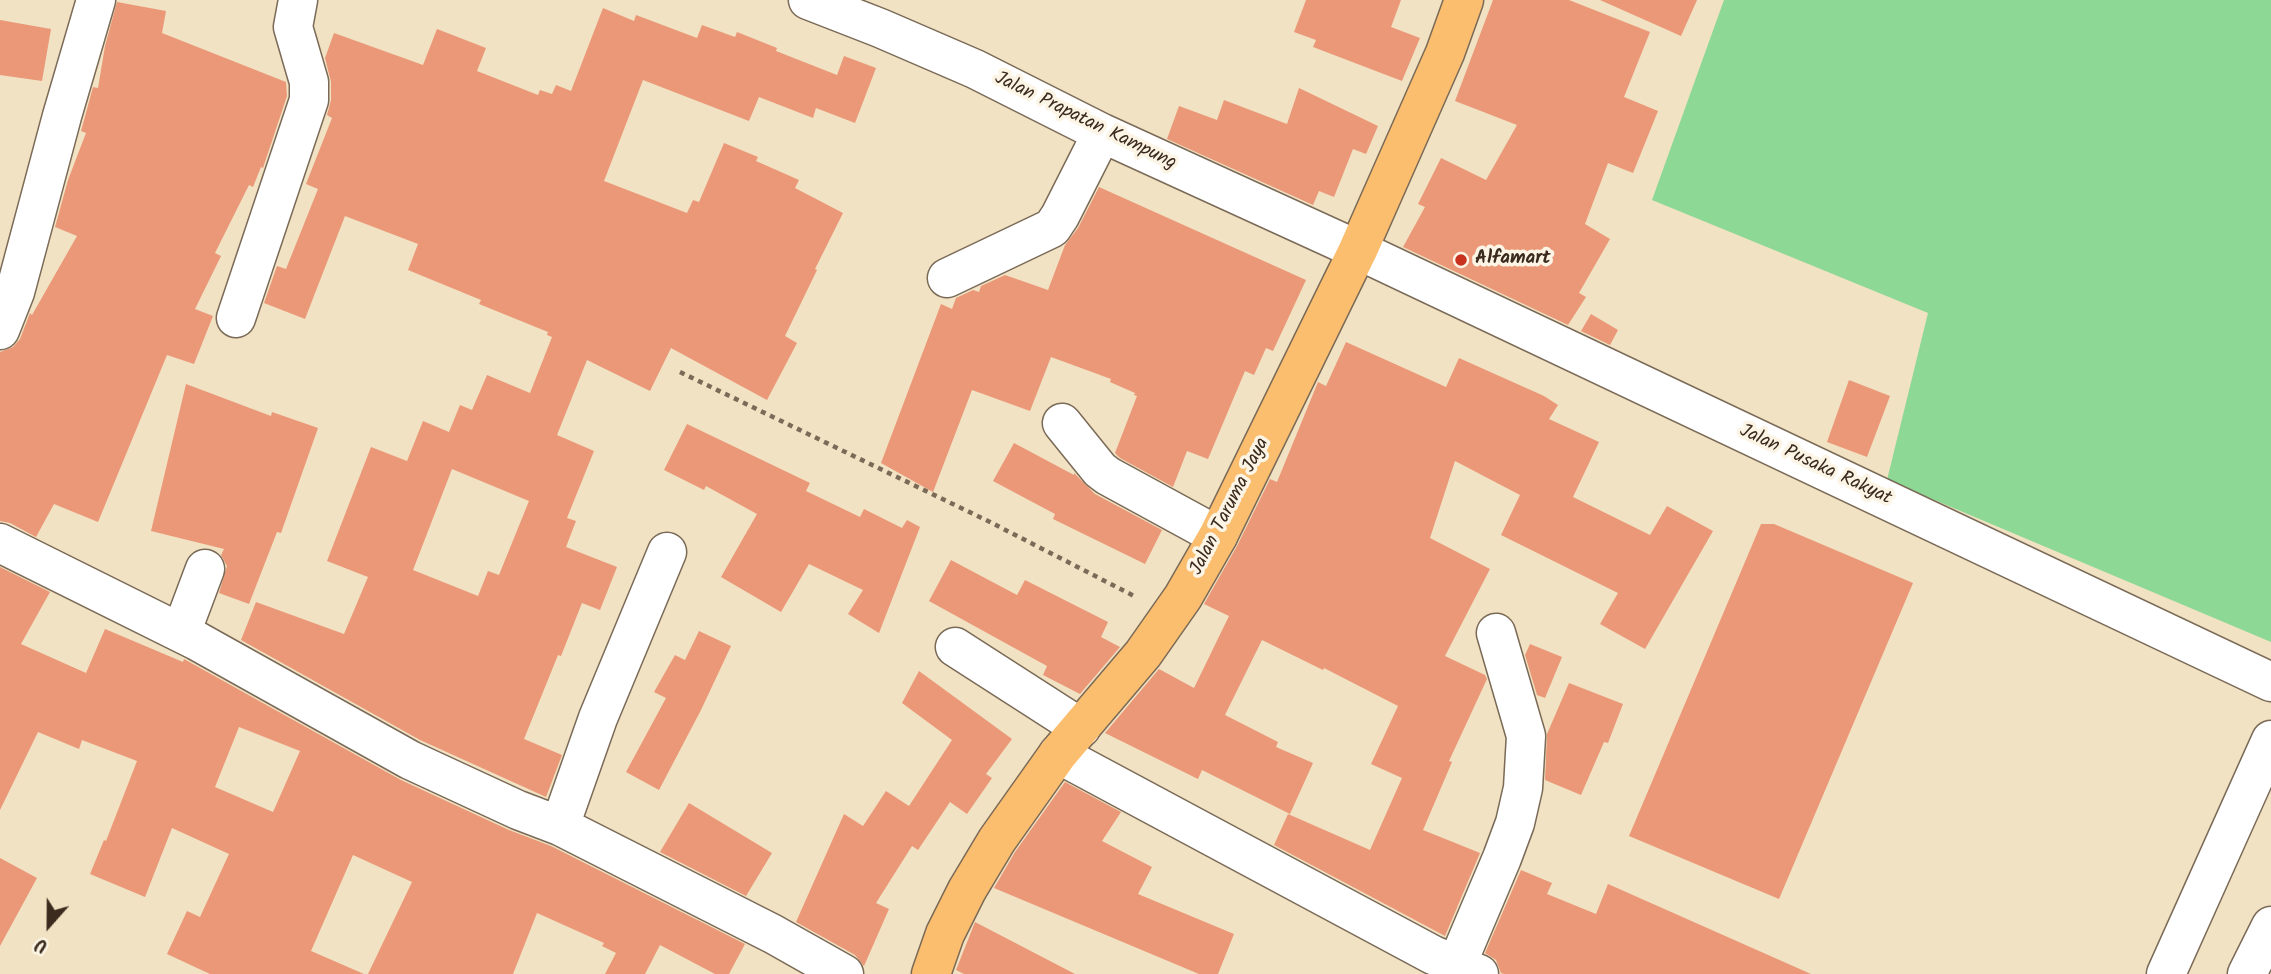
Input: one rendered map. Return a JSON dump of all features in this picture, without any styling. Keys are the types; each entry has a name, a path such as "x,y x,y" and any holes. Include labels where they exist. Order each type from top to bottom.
{"main road":[{"name":"Jalan Taruma Jaya","path":"931,974 945,934 997,840 1069,741 1143,654 1171,615 1218,536 1358,250 1445,53 1464,0"}],"street":[{"path":"0,330 15,292 96,0"},
{"path":"236,318 309,100 309,82 293,27 298,0"},
{"name":"Jalan Prapatan Kampung","path":"808,0 975,69 1102,133 1358,250"},
{"path":"947,278 1052,228 1102,133"},
{"name":"Jalan Pusaka Rakyat","path":"1358,250 2271,682"},
{"path":"1062,423 1100,470 1108,476 1218,536"},
{"path":"0,543 181,633 410,760 518,810 560,826 773,934 844,974"},
{"path":"560,826 598,718 667,552"},
{"path":"181,633 205,569"},
{"path":"955,647 1069,741 1448,967 1502,858 1515,823 1523,788 1526,736 1496,633"},
{"path":"2165,974 2271,740"},
{"path":"2247,974 2271,926"}],"path":[{"path":"680,372 990,522 1171,615"}],"green space":[{"path":"1724,0 2271,0 2271,642 1887,480 1928,313 1652,200"}],"building":[{"path":"1306,0 1401,0 1391,27 1420,38 1402,81 1313,47 1316,40 1294,32"},
{"path":"1493,0 1569,0 1650,32 1624,97 1658,111 1633,173 1608,163 1585,224 1610,239 1579,293 1586,297 1568,325 1403,247 1425,207 1418,204 1441,158 1486,180 1517,125 1455,101"},
{"path":"1600,0 1697,0 1681,36"},
{"path":"117,2 166,11 162,33 286,82 287,96 263,168 261,167 253,187 249,185 215,253 221,256 195,309 213,316 194,364 167,355 98,522 54,504 36,537 10,523 0,521 0,352 13,347 20,339 30,313 32,315 77,236 55,227 68,180 86,133 81,131 93,87 98,88 105,46"},
{"path":"603,8 634,21 636,15 697,38 702,25 735,37 737,32 837,75 844,56 876,68 855,123 816,108 813,118 759,97 749,121 643,80 604,181 687,213 693,200 699,202 724,143 758,157 756,161 799,180 795,188 843,213 785,336 797,343 767,400 671,348 650,391 587,360 557,435 594,451 567,518 576,521 566,547 617,567 600,610 582,603 524,739 562,755 546,797 420,740 241,640 256,602 344,634 368,577 327,561 371,447 407,461 423,421 449,432 460,405 472,410 487,375 530,393 552,337 547,335 548,332 479,304 481,300 408,270 418,244 345,216 305,319 264,303 277,266 286,269 318,189 306,184 332,118 327,115 331,100 331,82 325,58 334,33 423,65 437,29 486,48 477,71 538,95 540,90 552,94 556,85 571,91","holes":["452,469 529,501 499,575 488,571 478,596 413,570"]},
{"path":"0,20 51,29 42,81 0,75"},
{"path":"1299,88 1378,126 1366,154 1353,149 1334,197 1319,191 1313,205 1167,139 1179,106 1217,120 1224,100 1287,124"},
{"path":"1099,187 1306,280 1273,351 1266,348 1254,375 1245,371 1208,459 1187,451 1173,487 1120,458 1115,453 1137,396 1135,393 1110,382 1111,379 1051,357 1030,411 972,390 933,492 881,463 941,304 952,309 956,298 973,290 979,292 981,286 1005,275 1048,290 1065,245 1078,228"},
{"path":"1591,314 1618,330 1610,345 1581,331"},
{"path":"1346,342 1446,387 1459,358 1544,396 1558,405 1549,419 1599,442 1573,497 1650,535 1667,506 1713,531 1645,649 1600,624 1618,593 1501,535 1520,495 1455,461 1430,538 1490,569 1445,656 1485,675 1487,679 1449,761 1452,762 1423,830 1480,853 1445,936 1274,845 1288,814 1370,850 1402,778 1371,764 1398,706 1262,640 1225,715 1278,742 1276,747 1313,763 1290,814 1202,770 1198,779 1105,733 1159,669 1194,688 1229,616 1204,604 1237,546 1270,479 1277,482 1318,382 1326,386"},
{"path":"1849,380 1890,396 1867,457 1827,442"},
{"path":"186,384 271,416 272,412 318,428 281,533 277,532 249,604 219,593 227,566 221,555 224,549 151,531"},
{"path":"687,424 810,483 806,491 860,517 864,509 902,528 907,520 920,527 879,633 848,614 863,590 809,564 781,612 721,577 757,514 706,486 704,490 664,470"},
{"path":"1014,443 1074,473 1095,494 1162,530 1145,564 1053,519 1055,514 993,481"},
{"path":"1761,524 1774,524 1913,583 1779,899 1629,836"},
{"path":"951,560 1017,595 1025,580 1108,622 1101,637 1120,647 1080,694 1043,675 1047,666 929,601"},
{"path":"0,567 50,592 21,644 86,673 105,629 183,662 184,659 401,780 509,830 551,846 745,944 729,974 715,974 660,945 645,974 605,974 616,953 602,946 604,943 537,913 513,974 368,974 412,882 353,855 311,951 364,974 210,974 167,954 187,911 200,917 229,854 172,828 145,897 90,874 137,761 82,740 79,749 38,732 0,810","holes":["239,727 300,751 273,812 215,787"]},
{"path":"699,631 731,646 659,790 626,772 666,698 654,692 675,655 685,660"},
{"path":"1530,644 1562,657 1545,698 1537,695 1525,655"},
{"path":"919,671 1012,739 986,774 992,778 967,814 950,802 918,850 912,846 876,903 889,909 864,966 855,955 796,922 844,814 863,826 886,791 909,806 952,740 902,703"},
{"path":"1569,683 1623,704 1608,743 1604,742 1581,795 1545,780 1547,734"},
{"path":"1065,782 1121,812 1102,841 1152,867 1138,894 1234,934 1218,974 1199,974 994,888 1015,852"},
{"path":"689,803 772,853 746,896 660,852"},
{"path":"0,858 37,878 0,946"},
{"path":"1521,870 1552,883 1547,894 1596,914 1608,884 1811,974 1501,973 1496,960 1485,953"},
{"path":"975,922 1075,974 964,974 956,970"}],"place":[{"name":"Alfamart","path":"1461,260"}]}
